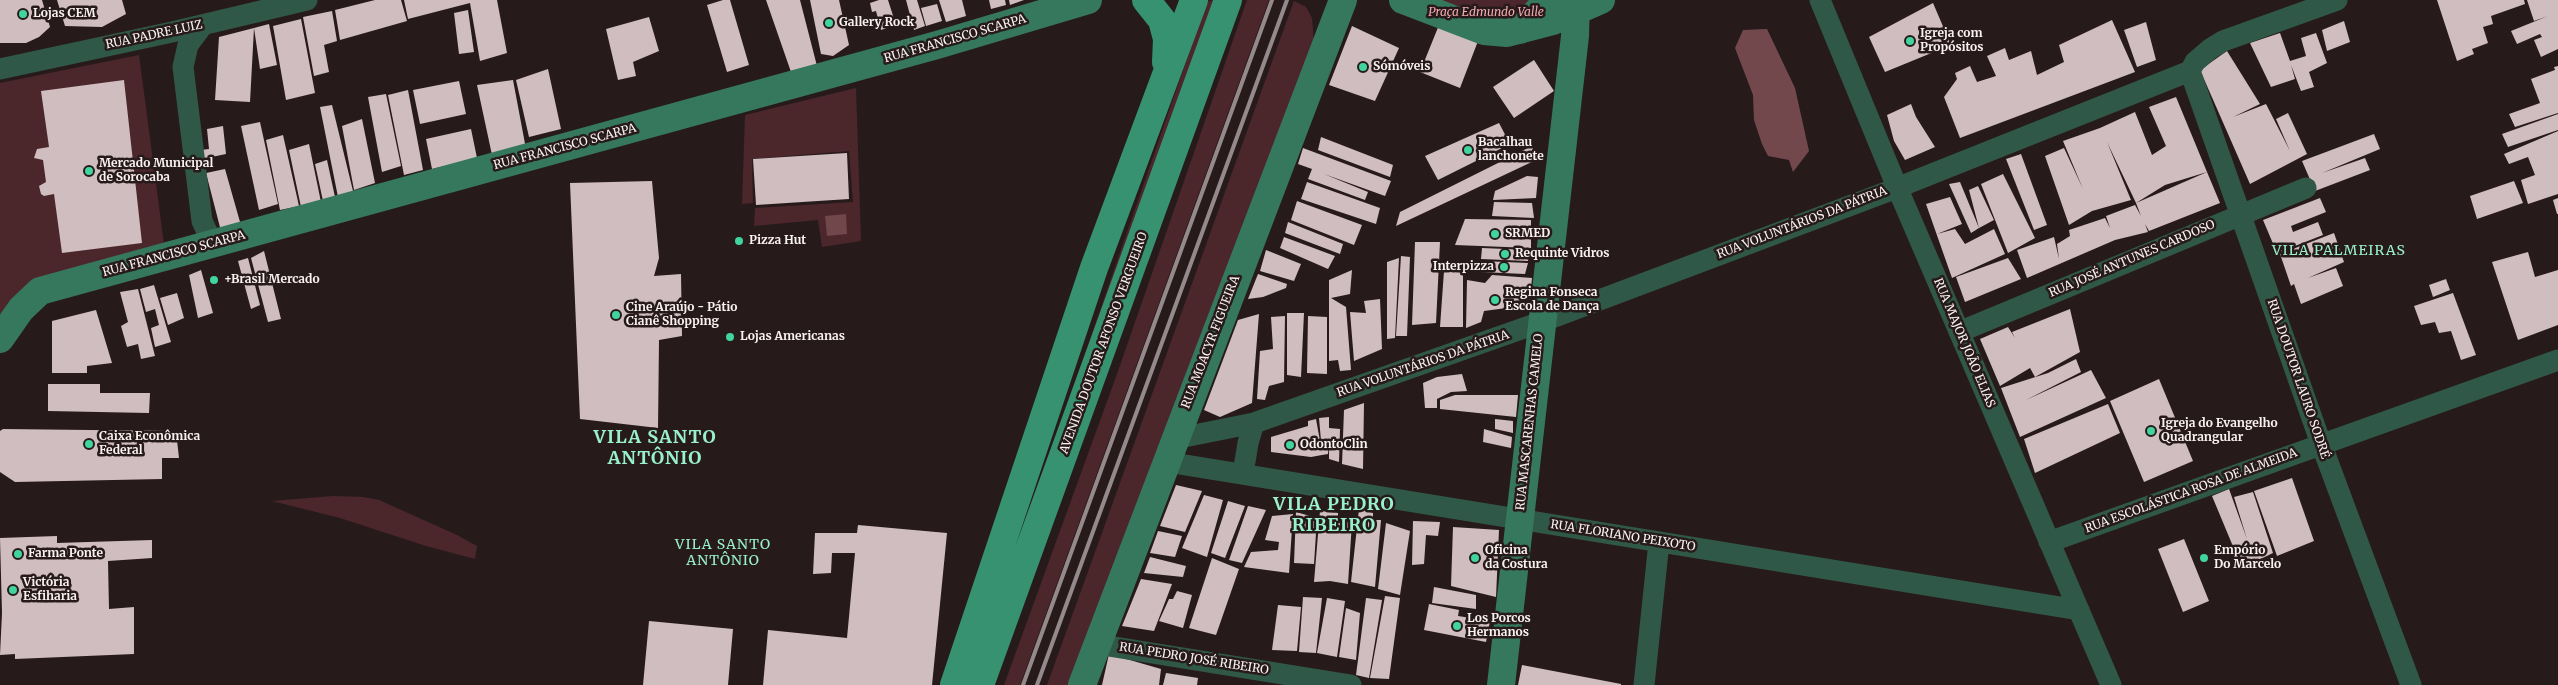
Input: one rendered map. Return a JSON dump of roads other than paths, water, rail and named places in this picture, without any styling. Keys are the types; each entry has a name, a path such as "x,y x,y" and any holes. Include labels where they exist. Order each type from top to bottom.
{"main road":[{"name":"RUA FRANCISCO SCARPA","path":"0,339 21,308 40,291 919,50 1088,0"},
{"path":"1146,0 1162,20 1167,39 1165,79"},
{"path":"954,685 1094,268 1194,0"},
{"name":"AVENIDA DOUTOR AFONSO VERGUEIRO","path":"980,685 1228,0"},
{"name":"RUA MOACYR FIGUEIRA","path":"1082,685 1342,0"},
{"path":"1519,32 1548,0"},
{"path":"1405,1 1495,34 1519,32 1576,5 1601,0"},
{"name":"RUA MASCARENHAS CAMELO","path":"1501,685 1576,5"}],"street":[{"name":"RUA MAJOR JOÃO ELIAS","path":"1820,0 1897,187 2111,685"},
{"name":"RUA VOLUNTÁRIOS DA PÁTRIA","path":"1170,450 1254,423 1541,322 1897,187 2190,71 2200,58 2223,41 2337,0"},
{"name":"RUA PADRE LUIZ","path":"0,69 203,25 299,1"},
{"path":"203,25 188,45 183,67 202,221 210,238 216,243"},
{"name":"RUA DOUTOR LAURO SODRÉ","path":"2190,71 2321,445 2411,685"},
{"name":"RUA JOSÉ ANTUNES CARDOSO","path":"1959,332 2306,188"},
{"name":"RUA ESCOLÁSTICA ROSA DE ALMEIDA","path":"2049,542 2558,360"},
{"path":"1244,474 1248,443 1254,423"},
{"name":"RUA FLORIANO PEIXOTO","path":"1170,450 1244,474 2078,610"},
{"path":"1644,685 1660,542"},
{"name":"RUA PEDRO JOSÉ RIBEIRO","path":"1096,644 1302,681 1351,685"}],"railway":[{"path":"1023,685 1272,0"},
{"path":"1037,685 1287,0"}],"place":[{"name":"Lojas CEM","path":"23,14"},
{"name":"Gallery Rock","path":"829,23"},
{"name":"Igreja com Propósitos","path":"1910,41"},
{"name":"Sómóveis","path":"1363,67"},
{"name":"Bacalhau lanchonete","path":"1468,150"},
{"name":"Mercado Municipal de Sorocaba","path":"89,171"},
{"name":"SRMED","path":"1495,234"},
{"name":"Pizza Hut","path":"739,241"},
{"name":"Requinte Vidros","path":"1505,254"},
{"name":"Interpizza","path":"1504,267"},
{"name":"+Brasil Mercado","path":"214,280"},
{"name":"Regina Fonseca Escola de Dança","path":"1495,300"},
{"name":"Cine Araújo - Pátio Cianê Shopping","path":"616,315"},
{"name":"Lojas Americanas","path":"730,337"},
{"name":"Igreja do Evangelho Quadrangular","path":"2151,431"},
{"name":"Caixa Econômica Federal","path":"89,444"},
{"name":"OdontoClin","path":"1290,445"},
{"name":"Farma Ponte","path":"18,554"},
{"name":"Oficina da Costura","path":"1475,558"},
{"name":"Empório Do Marcelo","path":"2204,558"},
{"name":"Victória Esfiharia","path":"13,590"},
{"name":"Los Porcos Hermanos","path":"1457,626"}],"district":[{"name":"VILA PALMEIRAS","path":"2339,251"},
{"name":"VILA SANTO ANTÔNIO","path":"655,448"},
{"name":"VILA PEDRO RIBEIRO","path":"1334,515"},
{"name":"VILA SANTO ANTÔNIO","path":"723,554"}],"park label":[{"name":"Praça Edmundo Valle","path":"1486,13"}]}
